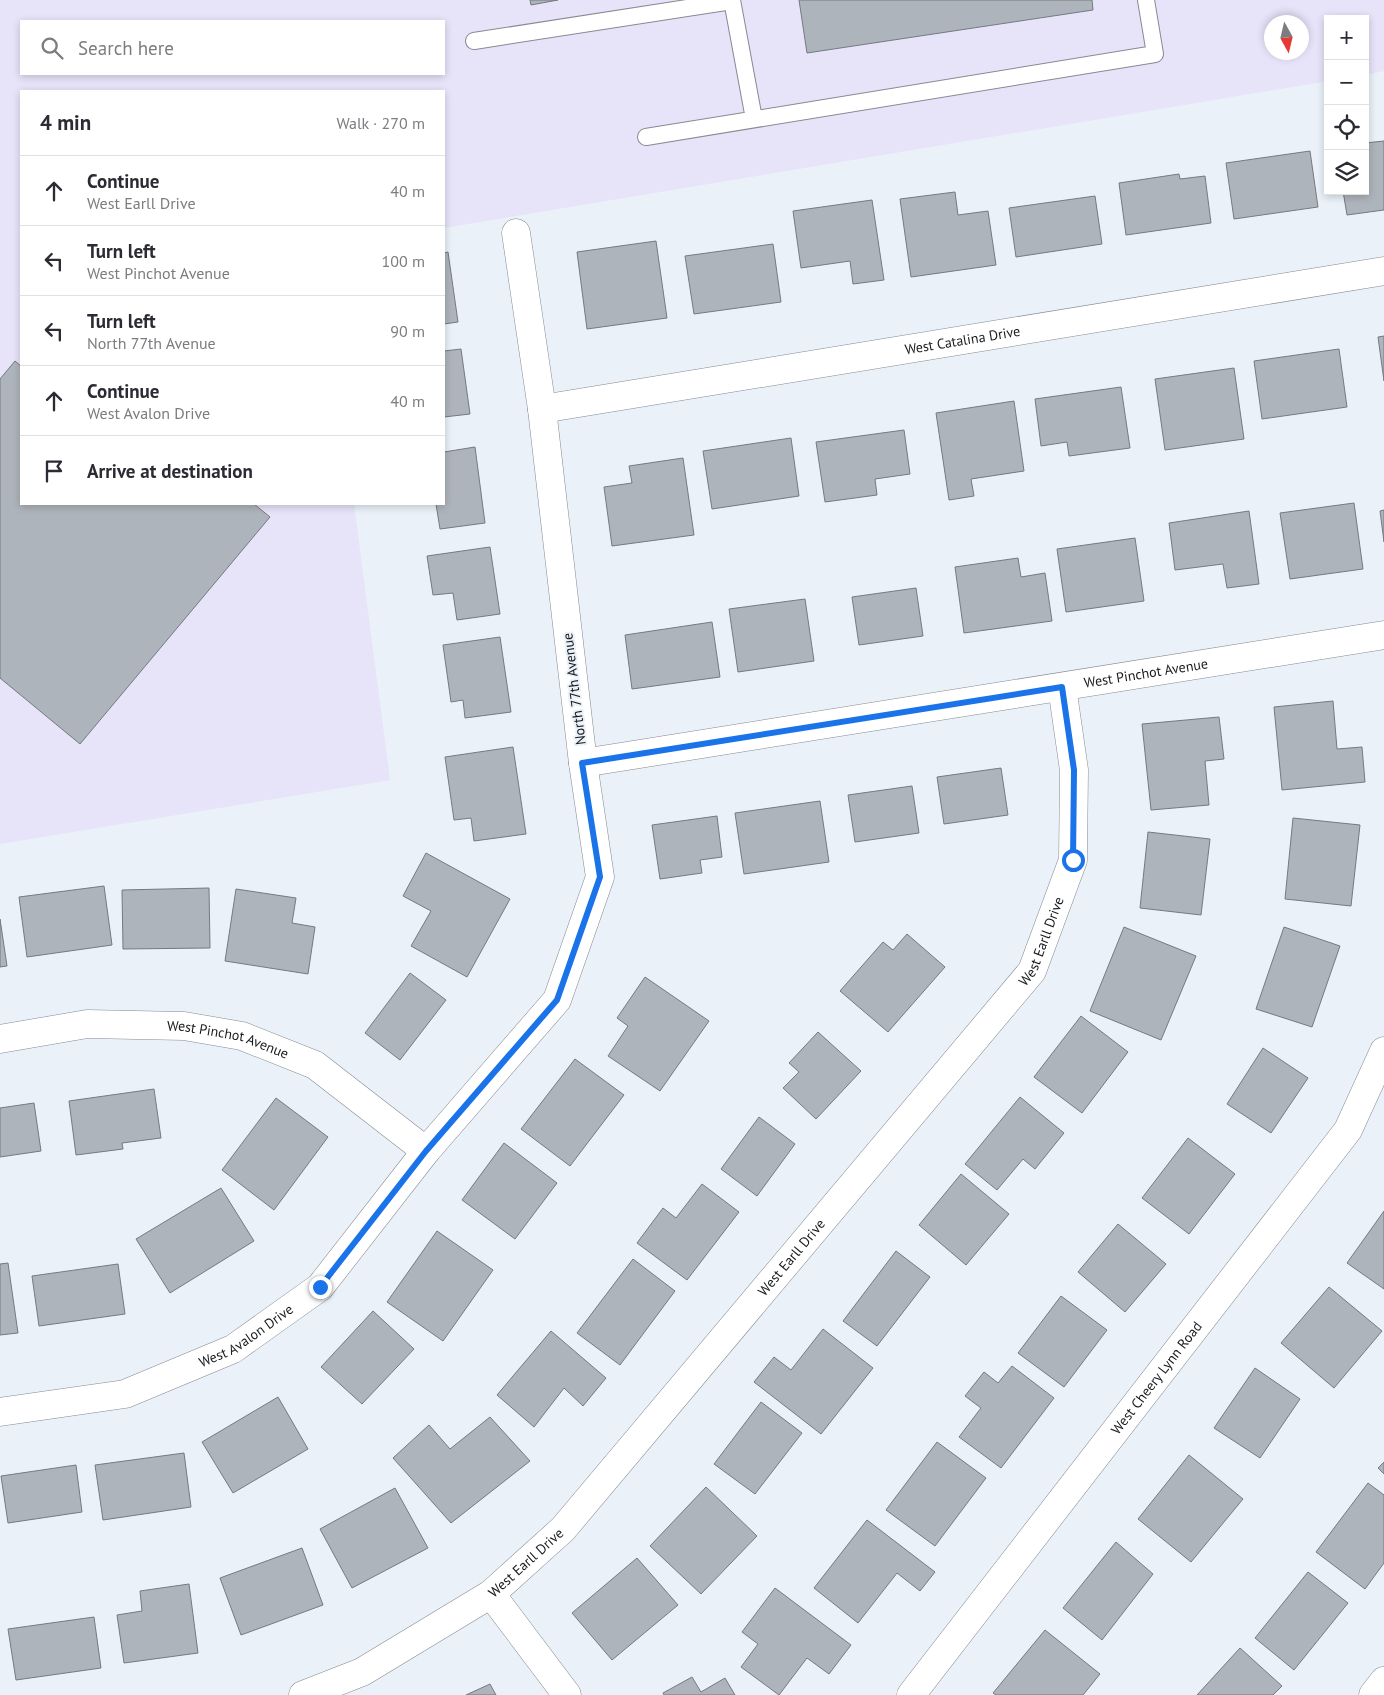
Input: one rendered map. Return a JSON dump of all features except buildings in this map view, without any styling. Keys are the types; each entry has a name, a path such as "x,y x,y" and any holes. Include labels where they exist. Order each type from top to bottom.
{"street":[{"name":"North 77th Avenue","path":"426,1151 557,1000 600,877 582,763 542,409 516,233"},
{"name":"West Catalina Drive","path":"542,409 1384,271"},
{"name":"West Pinchot Avenue","path":"582,763 1384,635"},
{"name":"West Earll Drive","path":"303,1695 362,1672 491,1594 563,1529 1032,971 1073,860 1074,770 1062,687"},
{"name":"West Pinchot Avenue","path":"0,1039 87,1024 184,1026 242,1036 315,1065 426,1151"},
{"name":"West Cheery Lynn Road","path":"911,1695 1348,1130 1384,1051"},
{"name":"West Avalon Drive","path":"0,1412 125,1394 233,1349 320,1287 426,1151"},
{"path":"491,1594 567,1695"},
{"path":"1373,1695 1384,1681"}],"lane":[{"path":"646,137 1155,54 1146,0"},
{"path":"474,41 732,1 754,119"}],"shaded area":[{"path":"0,0 1384,0 1384,71 1369,74 1369,15 1324,15 1324,82 445,228 445,90 20,90 20,505 354,505 390,780 0,844"}],"route":[{"path":"320,1287 426,1151 557,1000 600,877 582,763 1062,687 1074,770 1073,860"}]}
